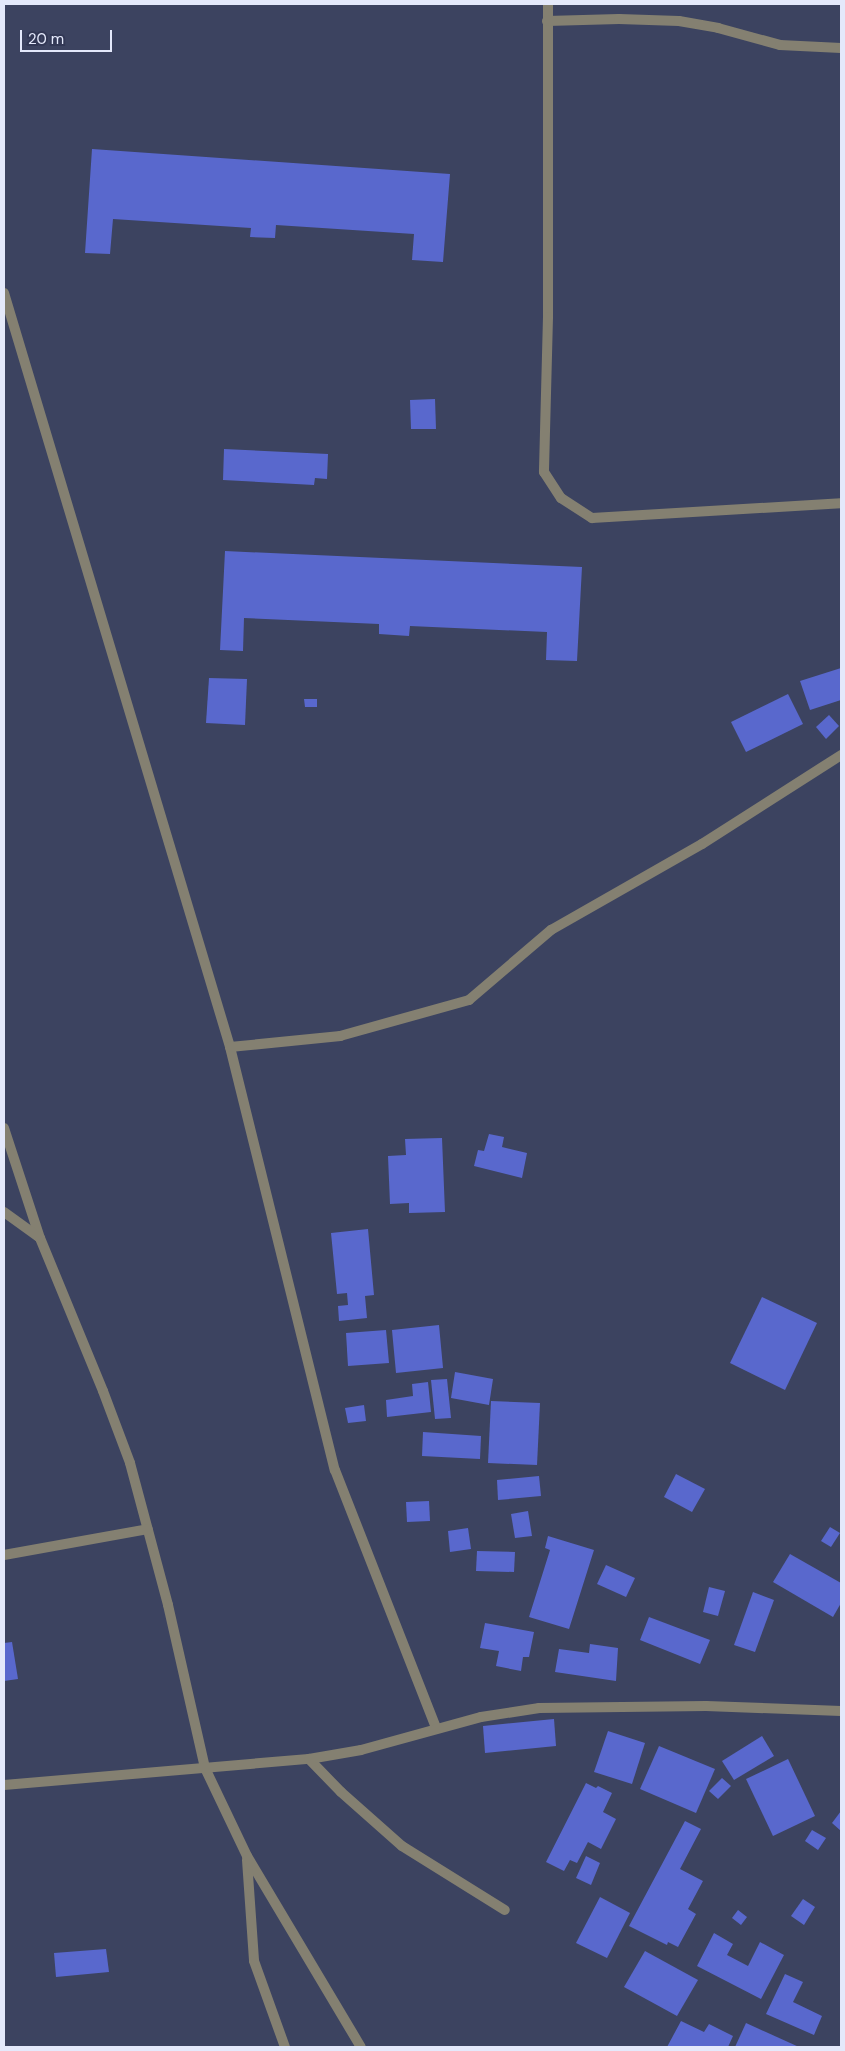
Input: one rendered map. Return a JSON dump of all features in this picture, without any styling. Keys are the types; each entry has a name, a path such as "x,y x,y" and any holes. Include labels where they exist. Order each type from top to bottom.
{"street":[{"path":"548,4 548,317 544,472 561,498 592,518 841,502"},
{"path":"547,21 619,19 679,21 718,28 780,46 841,48"},
{"path":"4,293 230,1047 335,1470 436,1728"},
{"path":"230,1047 340,1036 469,1000 551,930 702,844 841,755"},
{"path":"4,1128 40,1238 103,1391 130,1463 168,1605 205,1768 247,1856 361,2047"},
{"path":"4,1212 40,1238"},
{"path":"4,1555 148,1529"},
{"path":"4,1785 309,1759 361,1750 481,1717 539,1708 706,1706 841,1710"},
{"path":"309,1759 341,1792 402,1846 505,1910"},
{"path":"247,1856 254,1961 285,2047"}],"building":[{"path":"92,149 450,174 443,262 412,260 414,234 276,225 275,238 250,237 251,228 113,219 110,254 85,253"},
{"path":"435,399 436,429 411,429 410,400"},
{"path":"224,449 328,454 327,479 315,478 314,485 223,480"},
{"path":"225,551 582,567 577,661 546,660 547,632 410,626 409,636 379,634 379,624 244,618 243,651 220,650"},
{"path":"841,668 841,700 810,710 800,681"},
{"path":"209,678 247,679 245,725 206,723"},
{"path":"788,694 803,724 746,752 731,722"},
{"path":"304,699 317,699 317,707 305,707"},
{"path":"829,715 839,726 826,739 816,727"},
{"path":"489,1134 504,1137 502,1147 527,1153 522,1178 474,1166 478,1150 484,1151"},
{"path":"442,1138 445,1212 409,1213 409,1203 390,1204 388,1156 406,1155 405,1139"},
{"path":"368,1229 374,1295 365,1296 367,1318 339,1321 338,1306 348,1305 347,1293 337,1294 331,1233"},
{"path":"762,1297 817,1323 785,1390 730,1363"},
{"path":"439,1325 443,1368 396,1373 392,1330"},
{"path":"386,1330 389,1363 348,1366 346,1333"},
{"path":"455,1372 493,1379 489,1405 451,1398"},
{"path":"447,1379 451,1418 435,1419 431,1380"},
{"path":"428,1382 431,1412 387,1417 386,1400 413,1396 412,1384"},
{"path":"491,1401 540,1403 537,1465 488,1463"},
{"path":"364,1405 366,1421 348,1423 345,1408"},
{"path":"423,1432 481,1436 480,1459 422,1456"},
{"path":"676,1474 705,1489 692,1512 664,1497"},
{"path":"539,1476 541,1496 498,1500 497,1480"},
{"path":"429,1501 430,1521 407,1522 406,1502"},
{"path":"528,1511 532,1536 515,1538 511,1514"},
{"path":"830,1527 840,1533 831,1547 821,1541"},
{"path":"468,1528 471,1549 450,1552 448,1531"},
{"path":"548,1536 594,1550 569,1629 529,1617 550,1550 545,1548"},
{"path":"477,1551 515,1552 514,1572 476,1571"},
{"path":"790,1554 841,1583 841,1603 833,1617 773,1582"},
{"path":"606,1565 635,1578 626,1597 597,1584"},
{"path":"709,1587 725,1591 718,1616 703,1612"},
{"path":"753,1592 774,1600 755,1652 734,1645"},
{"path":"649,1617 710,1640 700,1664 640,1640"},
{"path":"485,1623 534,1632 529,1657 523,1657 521,1671 496,1666 499,1651 480,1648"},
{"path":"12,1642 18,1679 4,1681 4,1643"},
{"path":"590,1644 618,1648 616,1681 555,1672 559,1649 589,1653"},
{"path":"554,1719 556,1746 485,1753 483,1726"},
{"path":"608,1731 645,1743 632,1784 594,1772"},
{"path":"762,1736 774,1756 734,1780 722,1761"},
{"path":"659,1746 715,1769 696,1813 640,1789"},
{"path":"788,1759 815,1816 773,1836 746,1779"},
{"path":"722,1778 731,1786 718,1799 709,1791"},
{"path":"586,1783 596,1788 598,1786 612,1793 603,1812 616,1819 601,1849 588,1842 577,1863 570,1860 564,1871 546,1862"},
{"path":"841,1811 841,1831 832,1823"},
{"path":"685,1821 701,1829 680,1869 703,1881 688,1909 696,1914 678,1947 668,1942 667,1945 629,1926"},
{"path":"812,1830 826,1838 818,1850 805,1841"},
{"path":"586,1856 600,1863 591,1885 576,1878"},
{"path":"600,1897 630,1913 607,1958 576,1943"},
{"path":"803,1899 815,1907 804,1925 791,1916"},
{"path":"738,1910 747,1917 741,1925 732,1918"},
{"path":"714,1933 733,1944 727,1955 748,1966 760,1942 784,1955 761,1999 697,1966"},
{"path":"106,1949 109,1972 56,1977 54,1953"},
{"path":"645,1951 698,1980 677,2016 624,1987"},
{"path":"785,1974 803,1982 793,2002 822,2016 814,2035 766,2014"},
{"path":"681,2021 704,2032 709,2024 733,2036 728,2047 667,2047"},
{"path":"746,2023 799,2047 735,2047"}]}
